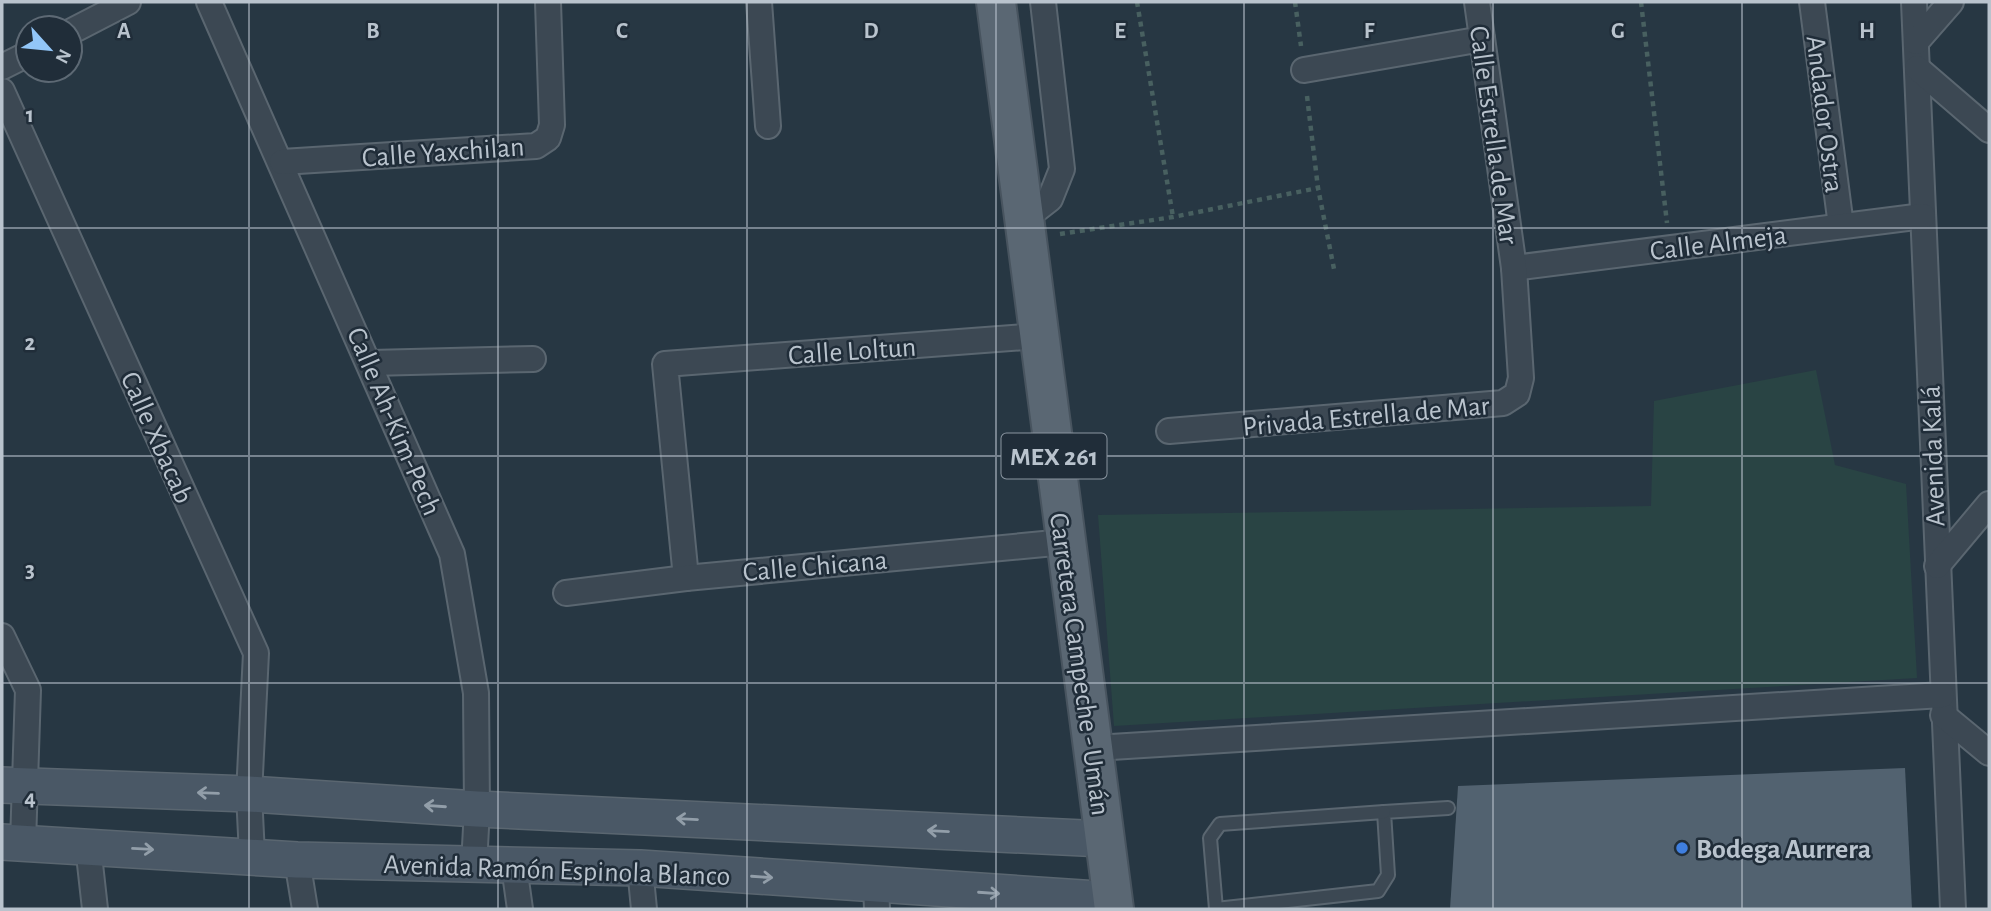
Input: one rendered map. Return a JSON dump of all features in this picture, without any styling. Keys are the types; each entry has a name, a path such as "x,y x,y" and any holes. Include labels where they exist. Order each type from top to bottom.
{"main road":[{"name":"Carretera Campeche - Umán","path":"996,2 1065,542 1095,748 1113,905"},
{"name":"Avenida Ramón Espinola Blanco","path":"14,785 249,794 477,809 1104,839"},
{"name":"Avenida Ramón Espinola Blanco","path":"12,843 252,855 298,860 640,869 876,897 1113,905"}],"street":[{"name":"Calle Ah-Kim-Pech","path":"209,2 371,363 452,554 476,693 477,809 474,865"},
{"name":"Calle Yaxchilan","path":"282,162 536,146 548,138 552,125 548,2"},
{"path":"759,2 768,126"},
{"path":"1025,229 1050,199 1062,169 1044,2"},
{"name":"Calle Estrella de Mar","path":"1476,2 1514,268"},
{"name":"Andador Ostra","path":"1812,2 1841,226"},
{"name":"Avenida Kalá","path":"1914,2 1942,705 1953,909"},
{"path":"1916,43 1951,2"},
{"path":"84,23 116,4"},
{"path":"1304,70 1482,39"},
{"path":"1917,68 1989,130"},
{"name":"Calle Xbacab","path":"2,91 256,653 249,794 252,855"},
{"name":"Calle Almeja","path":"1514,268 1923,216"},
{"name":"Privada Estrella de Mar","path":"1169,431 1503,403 1517,394 1521,378 1514,268"},
{"name":"Calle Loltun","path":"686,578 665,364 1038,336"},
{"path":"371,363 533,359"},
{"path":"1937,566 1989,504"},
{"name":"Calle Chicana","path":"566,593 686,578 1065,542"},
{"path":"2,636 28,690 14,785 12,843"},
{"path":"1095,748 1942,705 1989,753"},
{"path":"88,846 95,909"},
{"path":"298,860 305,909"},
{"path":"514,866 520,909"},
{"path":"640,869 644,909"}],"lane":[{"path":"1384,812 1388,875 1378,891 1216,909 1210,838 1220,824 1384,812 1448,808"}],"path":[{"path":"1137,2 1172,217"},
{"path":"1295,2 1318,188 1334,269"},
{"path":"1641,2 1670,248"},
{"path":"1025,229 1172,217 1318,188"}],"green space":[{"path":"1816,370 1835,465 1906,484 1917,678 1114,726 1098,515 1651,506 1654,401"}],"building":[{"name":"Bodega Aurrera","path":"1905,768 1912,909 1450,909 1458,786"}],"place":[{"name":"Bodega Aurrera","path":"1682,848"}]}
